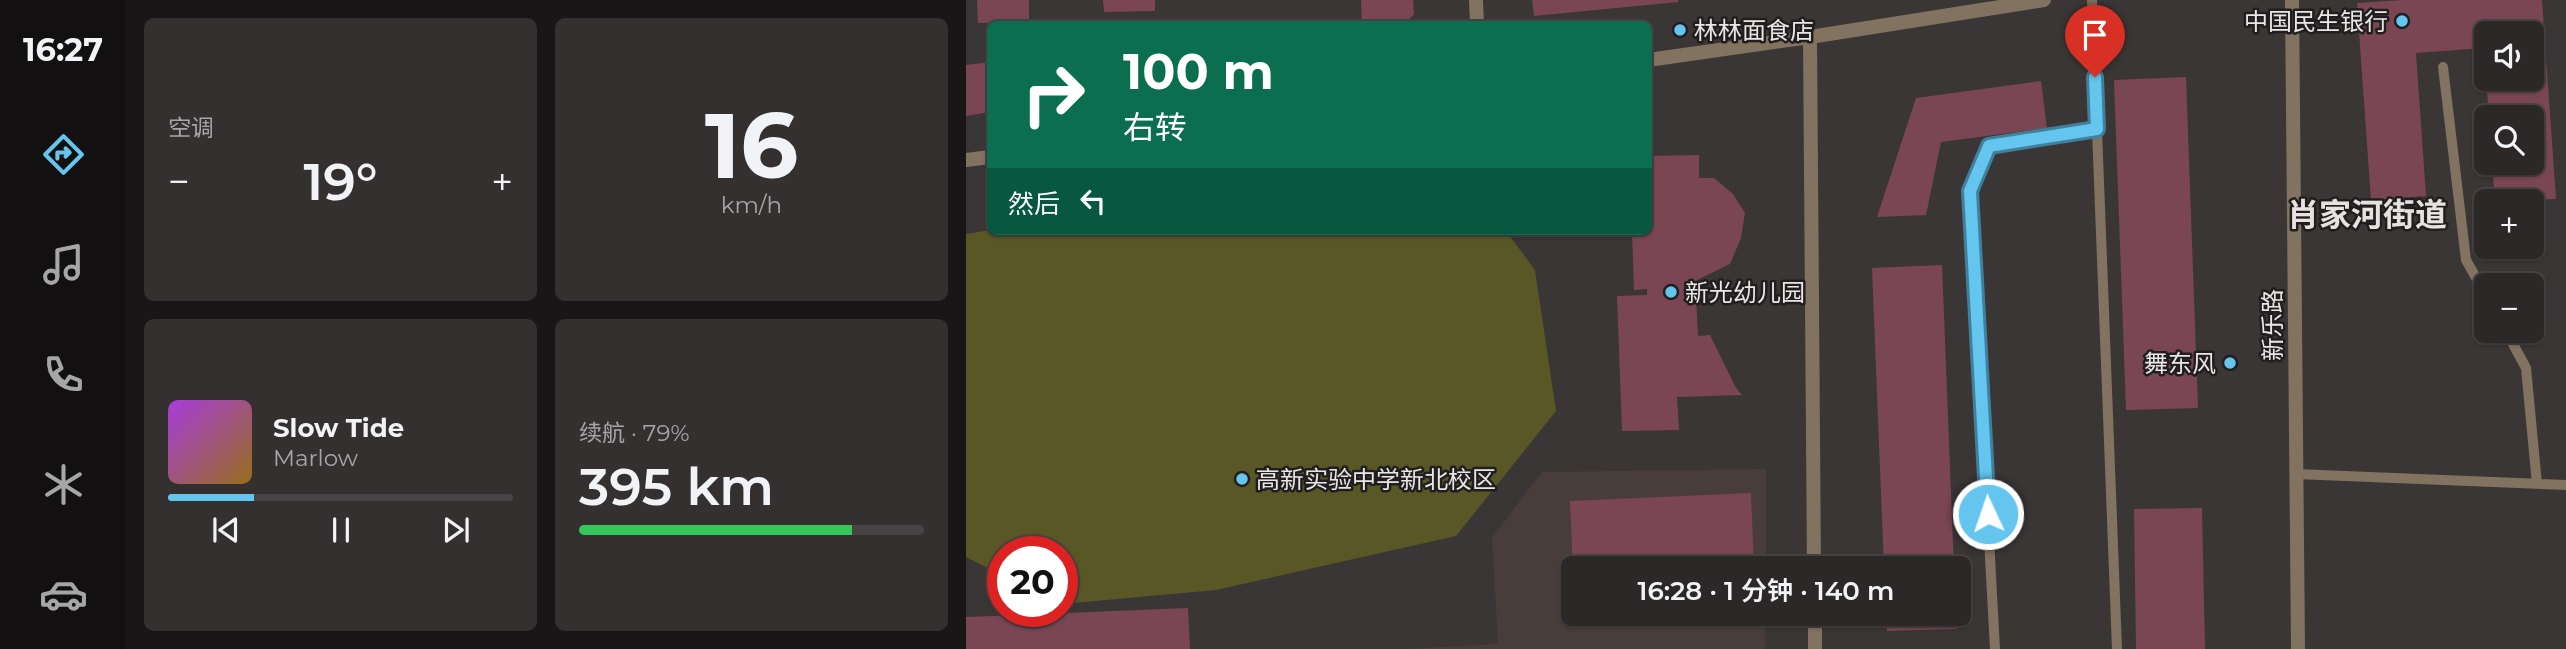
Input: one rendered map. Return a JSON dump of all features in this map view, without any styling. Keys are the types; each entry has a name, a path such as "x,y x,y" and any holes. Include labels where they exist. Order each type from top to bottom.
{"street":[{"path":"1476,0 1477,21"},
{"path":"1652,59 2044,0"},
{"name":"新乐路","path":"2292,0 2298,649"},
{"path":"1810,37 1814,556"},
{"path":"966,160 987,157"},
{"path":"1815,626 1815,649"}],"lane":[{"path":"2092,0 2117,649"},
{"path":"2443,67 2466,260 2474,274"},
{"path":"1995,649 1970,191 1989,146 2097,129"},
{"path":"2512,343 2526,368 2537,484"},
{"path":"2296,474 2566,485"}],"shaded area":[{"name":"高新实验中学新北校区","path":"987,230 987,235 1509,235 1535,270 1556,411 1456,536 1216,590 1078,603 1078,536 987,536 987,568 966,557 966,234"},
{"path":"1766,469 1766,556 1561,556 1561,626 1765,626 1765,649 1406,649 1498,644 1492,538 1542,472"}],"building":[{"path":"977,0 1029,0 1029,21 978,23"},
{"path":"1103,0 1155,0 1155,11 1104,12"},
{"path":"1361,0 1413,0 1414,14 1408,21 1362,21"},
{"path":"1532,0 1678,0 1678,2 1534,16"},
{"path":"2403,0 2542,0 2543,21 2474,21 2474,49 2416,53 2426,196 2371,200 2357,3"},
{"path":"2544,28 2556,199 2544,199 2544,189 2494,189 2493,175 2544,175 2544,105 2488,105 2487,91 2544,91"},
{"path":"987,62 987,112 966,116 966,65"},
{"path":"2186,77 2198,408 2126,410 2114,80"},
{"path":"2041,81 2047,128 1941,142 1926,215 1877,217 1916,98"},
{"name":"新光幼儿园","path":"1699,155 1699,178 1714,178 1733,194 1745,213 1741,238 1730,264 1695,281 1698,336 1710,335 1742,395 1677,397 1679,430 1622,431 1617,296 1647,295 1647,289 1634,290 1632,235 1652,235 1652,156"},
{"path":"1942,265 1953,556 1883,556 1872,268"},
{"path":"1751,493 1753,556 1572,556 1570,501"},
{"path":"2202,508 2205,649 2136,649 2134,509"},
{"path":"1188,608 1190,649 966,649 966,617 987,616 987,627 1078,627 1078,612"},
{"path":"1887,626 1957,626 1957,629 1887,631"}],"place":[{"name":"中国民生银行","path":"2402,21"},
{"name":"林林面食店","path":"1680,30"},
{"name":"新光幼儿园","path":"1671,292"},
{"name":"舞东风","path":"2230,363"},
{"name":"高新实验中学新北校区","path":"1242,479"}],"district":[{"name":"肖家河街道","path":"2367,214"}],"route":[{"path":"1988,514 1970,191 1989,146 2097,129 2095,77"}]}
